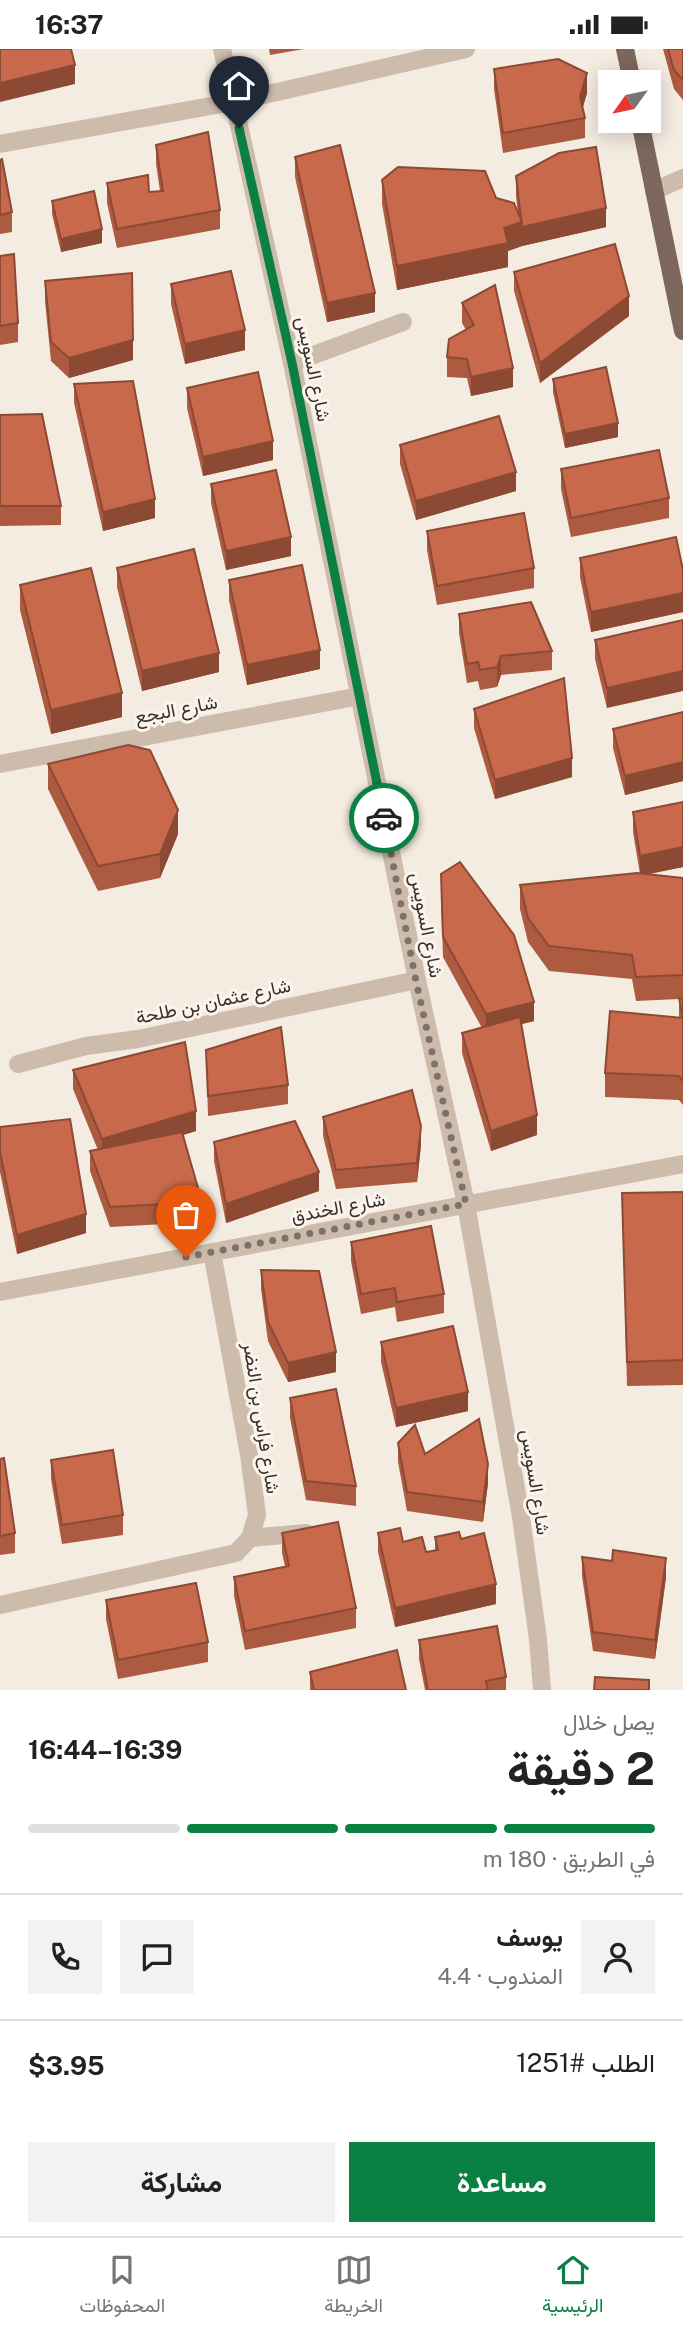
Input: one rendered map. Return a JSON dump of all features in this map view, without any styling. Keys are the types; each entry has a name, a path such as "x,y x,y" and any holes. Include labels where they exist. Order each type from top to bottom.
{"main road":[{"path":"625,49 629,70"},
{"path":"642,133 683,331"}],"street":[{"name":"شارع السويس","path":"222,49 292,363 416,981 466,1204 521,1517 538,1639 542,1690"},
{"path":"0,144 233,102 466,49"},
{"path":"654,191 683,178"},
{"path":"292,363 404,323"},
{"name":"شارع البجع","path":"0,764 360,696"},
{"name":"شارع عثمان بن طلحة","path":"18,1064 86,1046 138,1039 416,981"},
{"name":"شارع الخندق","path":"0,1292 683,1164"},
{"name":"شارع فراس بن النضر","path":"212,1252 257,1515 250,1538"},
{"path":"0,1605 236,1553 250,1538 326,1531"}],"building":[{"path":"0,49 71,49 75,65 0,83"},
{"path":"668,49 683,49 683,80 674,70"},
{"path":"558,59 587,73 580,97 585,118 503,133 494,69"},
{"path":"208,132 220,210 117,229 107,183 148,175 149,192 163,191 156,145"},
{"path":"340,145 375,293 327,303 295,157"},
{"path":"596,147 606,208 522,227 516,176 559,153"},
{"path":"2,159 12,212 0,215 0,160"},
{"path":"398,167 485,171 496,198 514,203 522,222 504,228 508,243 397,266 382,180"},
{"path":"94,191 102,229 61,239 52,201"},
{"path":"615,244 629,296 540,363 514,272"},
{"path":"14,254 18,323 0,326 0,256"},
{"path":"231,271 245,330 185,344 171,284"},
{"path":"132,273 133,340 69,358 51,342 45,281"},
{"path":"495,285 513,368 471,377 467,359 447,357 449,339 474,325 462,303"},
{"path":"606,367 618,423 565,434 553,379"},
{"path":"258,372 273,441 203,457 187,388"},
{"path":"133,381 155,499 103,512 74,384"},
{"path":"42,414 61,506 0,506 0,415"},
{"path":"499,416 516,472 416,501 400,445"},
{"path":"659,450 669,498 571,518 561,469"},
{"path":"276,470 291,537 226,551 211,484"},
{"path":"524,513 534,568 437,586 427,531"},
{"path":"676,537 683,570 683,593 591,612 580,558"},
{"path":"194,549 219,653 142,671 117,568"},
{"path":"302,565 320,650 247,665 229,580"},
{"path":"91,568 122,693 51,710 20,585"},
{"path":"531,602 552,651 501,656 497,667 480,670 478,662 467,664 459,614"},
{"path":"683,620 683,671 607,688 595,640"},
{"path":"564,678 572,758 495,780 474,709"},
{"path":"683,712 683,762 625,776 613,729"},
{"path":"128,745 150,750 178,810 160,854 98,866 48,764"},
{"path":"683,802 683,847 640,856 633,812"},
{"path":"460,862 514,935 534,1002 486,1014 443,937 441,874"},
{"path":"637,873 683,878 683,975 636,977 632,955 549,946 528,918 520,885"},
{"path":"679,998 683,999 683,1018"},
{"path":"610,1011 683,1018 683,1081 679,1076 605,1073"},
{"path":"520,1017 537,1115 491,1131 462,1033"},
{"path":"281,1027 288,1085 208,1096 206,1050"},
{"path":"185,1042 196,1111 102,1139 73,1070"},
{"path":"412,1090 421,1126 417,1163 336,1170 323,1117"},
{"path":"70,1119 86,1214 17,1235 0,1152 0,1127"},
{"path":"295,1121 319,1172 226,1204 214,1142"},
{"path":"182,1132 202,1202 110,1207 90,1151"},
{"path":"683,1192 683,1360 627,1362 622,1193"},
{"path":"431,1226 444,1294 397,1302 395,1288 361,1294 351,1242"},
{"path":"261,1270 319,1271 336,1352 288,1363 268,1322"},
{"path":"453,1326 468,1392 396,1408 381,1342"},
{"path":"336,1389 356,1486 306,1481 290,1398"},
{"path":"479,1419 488,1464 483,1502 407,1492 398,1443 415,1425 425,1454"},
{"path":"113,1450 123,1515 62,1525 51,1460"},
{"path":"4,1458 15,1533 0,1536 0,1459"},
{"path":"338,1522 356,1608 245,1631 234,1577 289,1566 282,1533"},
{"path":"400,1528 403,1542 422,1537 426,1552 438,1550 435,1537 459,1532 461,1539 484,1533 496,1584 395,1608 378,1533"},
{"path":"613,1550 666,1558 655,1640 593,1632 582,1557 612,1561"},
{"path":"196,1583 208,1642 118,1660 106,1600"},
{"path":"497,1626 506,1677 486,1681 488,1690 428,1690 419,1640"},
{"path":"397,1650 406,1690 314,1690 310,1672"},
{"path":"595,1677 649,1680 649,1690 594,1690"}],"way so far":[{"path":"186,1257 466,1204 416,981 384,818"}],"route":[{"path":"239,128 292,363 384,818"}]}
